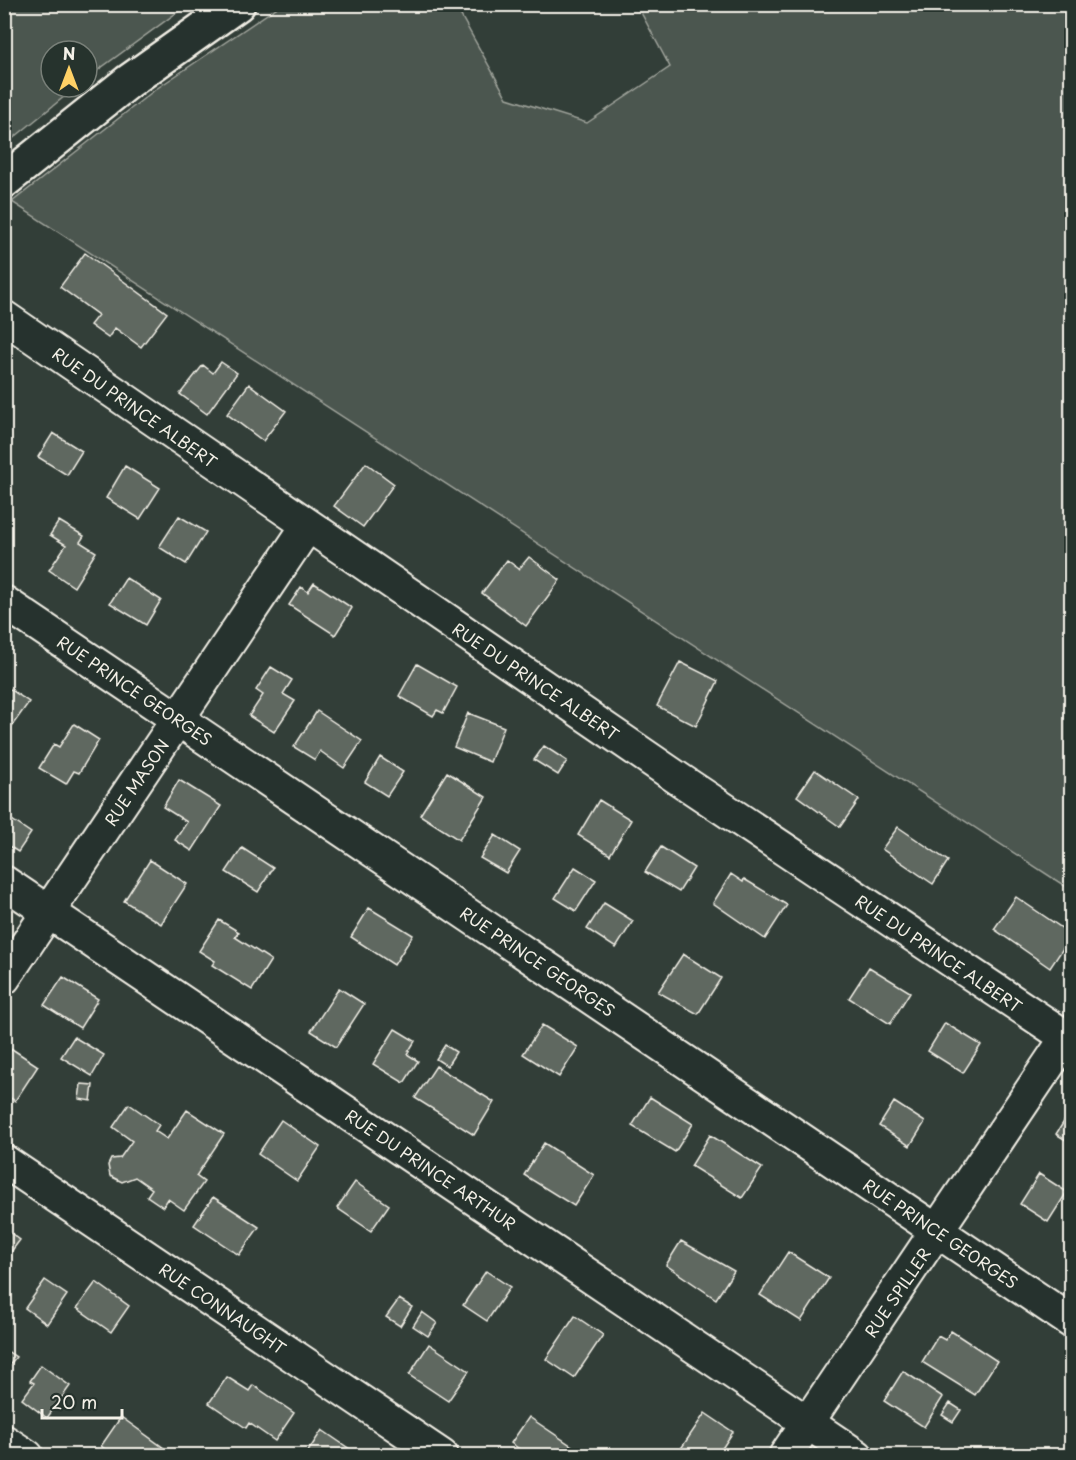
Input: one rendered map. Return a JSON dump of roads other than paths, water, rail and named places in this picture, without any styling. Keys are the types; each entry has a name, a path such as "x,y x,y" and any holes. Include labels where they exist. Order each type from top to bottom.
{"main road":[{"path":"4,181 128,82 238,4"}],"street":[{"name":"RUE DU PRINCE ALBERT","path":"4,317 682,781 1069,1039"},
{"name":"RUE MASON","path":"4,978 308,525"},
{"name":"RUE PRINCE GEORGES","path":"4,602 939,1230 1071,1322"},
{"name":"RUE DU PRINCE ARTHUR","path":"4,882 857,1455"},
{"name":"RUE SPILLER","path":"785,1455 1069,1039"},
{"name":"RUE CONNAUGHT","path":"4,1161 442,1455"},
{"path":"4,1441 27,1455"}]}
